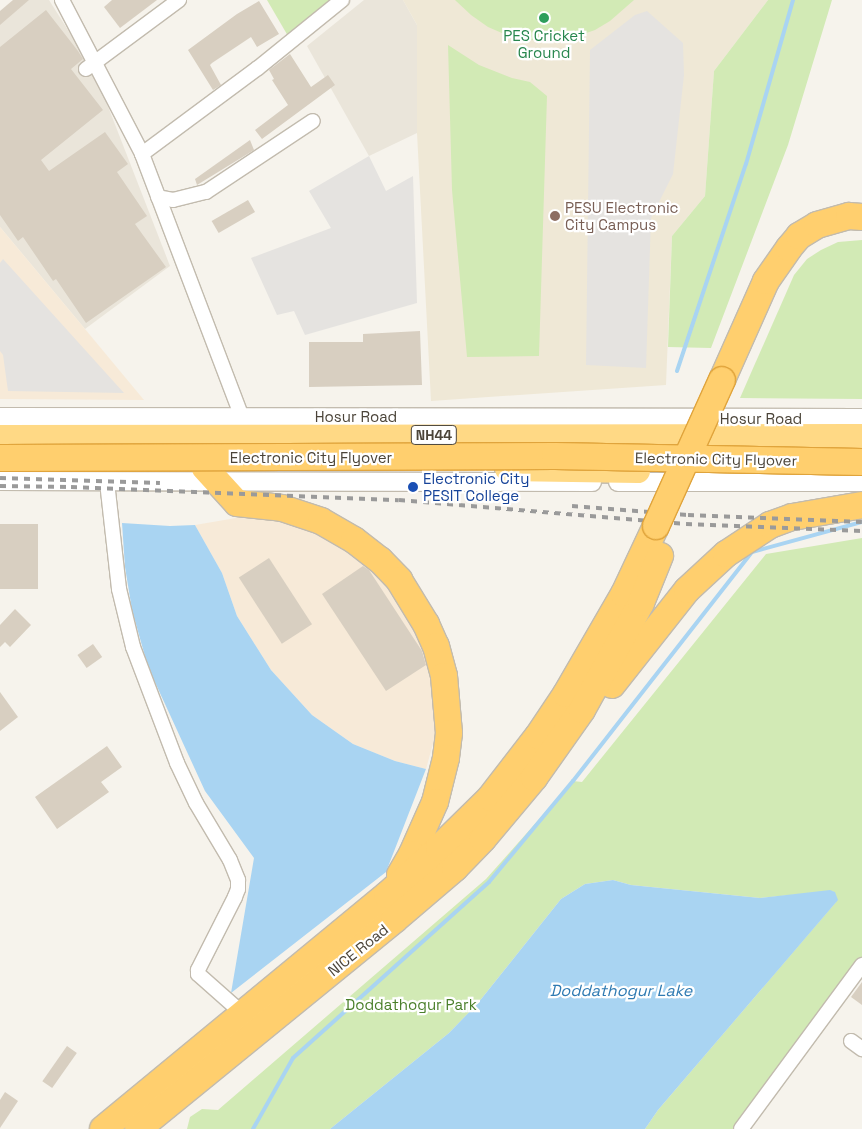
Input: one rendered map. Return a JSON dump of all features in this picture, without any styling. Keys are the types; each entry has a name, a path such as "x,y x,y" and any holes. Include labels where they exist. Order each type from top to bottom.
{"highway":[{"path":"729,382 766,281 788,248 799,236 817,226 848,216 862,217"},
{"path":"555,749 582,710 641,603 664,527 729,382 791,264 804,250 821,240 862,231"},
{"name":"Hosur Road","path":"0,437 862,436"},
{"name":"Electronic City Flyover","path":"0,444 862,449"},
{"name":"Electronic City Flyover","path":"0,458 555,456 862,462"},
{"name":"NH44","path":"0,468 211,475 453,468 862,474"},
{"path":"211,475 237,503 282,508 322,521 354,540 380,560 399,580 426,624 436,646 444,676 448,704 449,733 446,758 435,802 425,826 412,854 387,895"},
{"path":"555,749 581,728 644,642 687,590 726,554 770,525 792,517 862,505"},
{"name":"NICE Road","path":"102,1129 387,895 490,798 538,736 597,643 664,527"},
{"name":"NICE Road","path":"138,1129 455,868 507,812 555,749"}],"street":[{"path":"62,0 90,66 142,154 242,417"},
{"path":"90,66 179,0"},
{"path":"142,154 258,68 342,0"},
{"path":"158,197 173,200 206,192 313,121"},
{"name":"Hosur Road","path":"0,417 862,418"},
{"path":"0,481 107,482 211,475 862,482"},
{"path":"107,482 118,590 133,647 176,763 196,803 230,860 238,880 238,889 235,897 198,970 198,974 243,1014"},
{"path":"741,1129 862,965"}],"shaded area":[{"path":"28,0 49,0 95,73 170,266 85,329 0,227 0,23"},
{"path":"364,0 403,0 417,25 417,133 369,156 307,46"},
{"name":"PESU Electronic City Campus","path":"403,0 768,0 714,71 705,196 672,236 666,385 431,401 417,133 417,25"},
{"path":"647,11 683,43 684,75 673,174 651,218 646,368 586,365 590,50 635,15"},
{"path":"369,156 386,191 413,176 417,303 305,335 294,311 277,315 251,258 331,228 309,191"},
{"path":"0,227 85,329 144,400 0,399"},
{"path":"3,259 124,393 8,391 3,355 0,351 0,263"},
{"path":"236,518 279,519 301,522 376,564 428,644 437,729 426,769 395,761 353,744 312,715 271,670 237,616 222,573 195,525"}],"green space":[{"path":"267,0 333,0 288,36"},
{"name":"PES Cricket Ground","path":"455,0 634,0 610,21 595,30 569,39 539,41 511,37 488,27"},
{"path":"768,0 832,0 788,145 711,348 668,347 672,236 705,196 714,71"},
{"path":"448,45 479,65 512,78 530,82 547,96 539,356 467,357 452,190"},
{"path":"862,240 862,399 740,398 794,275 807,259 821,250 838,242"},
{"name":"Doddathogur Park","path":"862,538 862,961 738,1129 645,1129 658,1110 836,902 833,891 760,898 631,885 613,880 585,884 561,899 478,1003 449,1033 330,1129 187,1129 190,1117 202,1109 218,1110 486,879 573,781 582,782 766,554"}],"water":[{"path":"122,523 170,526 195,525 222,573 237,616 271,670 312,715 353,744 395,761 426,769 386,872 231,993 254,858 205,791 148,667 132,610 125,567"},
{"name":"Doddathogur Lake","path":"613,880 631,885 760,898 830,890 835,892 838,900 658,1110 645,1129 330,1129 449,1033 478,1003 561,899 585,884"}],"building":[{"path":"13,0 29,0 0,25 0,11"},
{"path":"112,0 157,0 120,28 104,7"},
{"path":"259,1 279,34 257,47 251,37 212,63 210,65 221,85 213,90 188,50 237,14"},
{"path":"46,10 83,59 71,69 103,110 41,160 49,171 105,132 128,164 117,172 147,216 135,224 166,267 86,323 56,279 53,281 23,237 18,241 0,215 0,47"},
{"path":"290,54 311,87 328,75 335,85 262,139 255,130 288,105 272,80 274,79 269,70"},
{"path":"250,140 254,150 197,185 195,179"},
{"path":"248,200 255,212 219,233 212,221"},
{"path":"420,331 422,385 309,387 309,342 363,342 363,334"},
{"path":"0,524 38,524 38,589 0,589"},
{"path":"269,558 312,624 282,644 239,578"},
{"path":"363,566 369,570 422,651 426,665 386,691 322,594"},
{"path":"15,609 31,625 10,647 5,642 0,647 0,625"},
{"path":"93,644 102,657 87,668 77,655"},
{"path":"0,692 18,717 0,731"},
{"path":"107,746 122,767 101,782 109,792 57,829 35,797"},
{"path":"862,982 862,1005 851,997"},
{"path":"67,1046 77,1053 52,1088 42,1081"},
{"path":"5,1092 18,1101 0,1128 0,1100"}],"waterway":[{"path":"677,371 746,164 793,0"},
{"path":"253,1129 293,1058 489,882 573,781 752,552 862,522"}],"railway":[{"path":"0,478 160,483"},
{"path":"0,486 399,500 686,524 862,531"},
{"path":"572,506 688,515 862,522"}],"place":[{"name":"PES Cricket Ground","path":"544,18"},
{"name":"PESU Electronic City Campus","path":"555,216"},
{"name":"Electronic City PESIT College","path":"413,487"}]}
